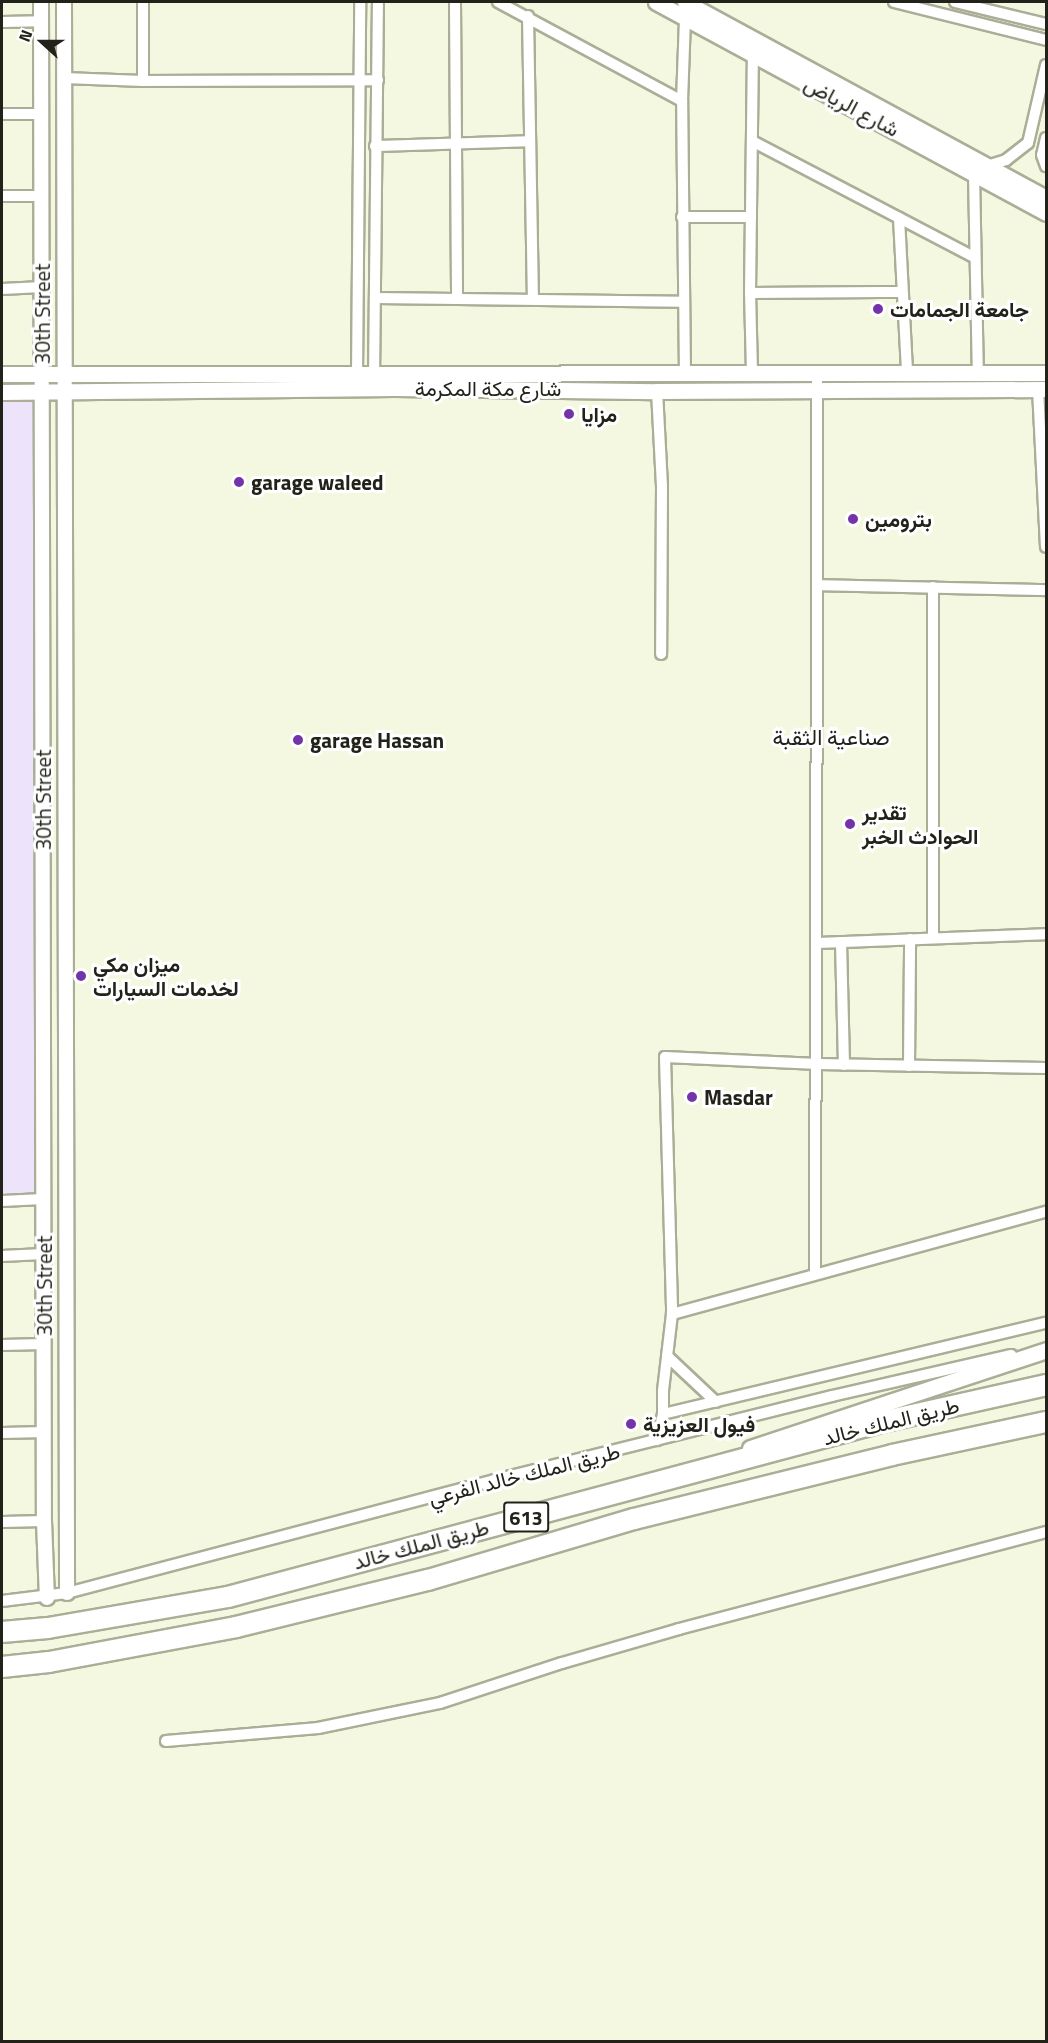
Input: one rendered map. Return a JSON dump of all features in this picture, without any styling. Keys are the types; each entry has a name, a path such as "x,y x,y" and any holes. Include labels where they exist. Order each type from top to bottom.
{"highway":[{"name":"طريق الملك خالد","path":"2,1632 48,1628 228,1597 881,1422 1047,1384"},
{"name":"طريق الملك خالد","path":"2,1667 49,1662 236,1628 428,1580 634,1519 892,1455 1047,1422"}],"main road":[{"name":"شارع الرياض","path":"656,2 1047,213"},
{"name":"شارع الرياض","path":"685,2 990,165 1047,198"},
{"name":"شارع مكة المكرمة","path":"2,392 752,373 1047,373"},
{"path":"971,389 987,380 983,373"},
{"name":"شارع مكة المكرمة","path":"2,374 357,374 374,381 657,391 1042,389"},
{"path":"636,1488 1047,1348"}],"street":[{"name":"30th Street","path":"42,2 44,1521 47,1598"},
{"name":"30th Street","path":"64,2 63,392 68,1593"},
{"path":"142,81 143,2"},
{"path":"357,374 360,2"},
{"path":"374,381 378,2"},
{"path":"455,2 458,299"},
{"path":"498,2 528,16 682,101"},
{"path":"894,2 1047,40"},
{"path":"955,2 1047,24"},
{"path":"528,16 532,299"},
{"path":"685,375 682,302 682,101 686,18"},
{"path":"2,22 42,21"},
{"path":"752,373 750,293 753,53"},
{"path":"1028,143 1047,65"},
{"path":"64,78 142,81 360,78 378,80"},
{"path":"2,114 42,114"},
{"path":"375,146 530,141"},
{"path":"752,141 975,257"},
{"path":"990,165 1006,160 1028,143 1045,143 1042,155 1047,166"},
{"path":"974,173 975,257 983,373"},
{"path":"2,196 42,196"},
{"path":"682,217 751,217"},
{"path":"899,218 901,292 907,373"},
{"path":"2,289 42,287"},
{"path":"750,293 901,292"},
{"path":"376,298 682,302"},
{"path":"816,1273 814,1175 818,1064 816,943 817,373"},
{"path":"1042,389 1047,547"},
{"path":"657,391 662,486 661,654"},
{"path":"817,585 1047,590"},
{"path":"933,587 933,938"},
{"path":"816,943 1047,934"},
{"path":"909,1066 910,939"},
{"path":"841,942 844,1065"},
{"path":"657,1440 663,1414 672,1314 665,1057 844,1065 1047,1068"},
{"path":"2,1201 44,1199"},
{"path":"672,1314 1047,1212"},
{"path":"2,1256 44,1254"},
{"path":"663,1414 1047,1323"},
{"path":"2,1345 44,1344"},
{"name":"طريق الملك خالد الفرعي","path":"2,1601 47,1598 68,1593 485,1482 832,1396 1047,1348"},
{"path":"667,1356 716,1402"},
{"path":"2,1433 45,1432"},
{"path":"2,1522 44,1521"},
{"path":"166,1741 318,1728 440,1703 561,1663 679,1629 1047,1532"}],"shaded area":[{"path":"2,400 34,400 34,1193 2,1193"}],"place":[{"name":"جامعة الجمامات","path":"878,309"},
{"name":"مزايا","path":"569,414"},
{"name":"garage waleed","path":"239,482"},
{"name":"بترومين","path":"853,519"},
{"name":"garage Hassan","path":"298,740"},
{"name":"تقدير الحوادث الخبر","path":"850,824"},
{"name":"ميزان مكي لخدمات السيارات","path":"81,976"},
{"name":"Masdar","path":"692,1097"},
{"name":"فيول العزيزية","path":"631,1424"}],"district":[{"name":"صناعية الثقبة","path":"831,738"}]}
